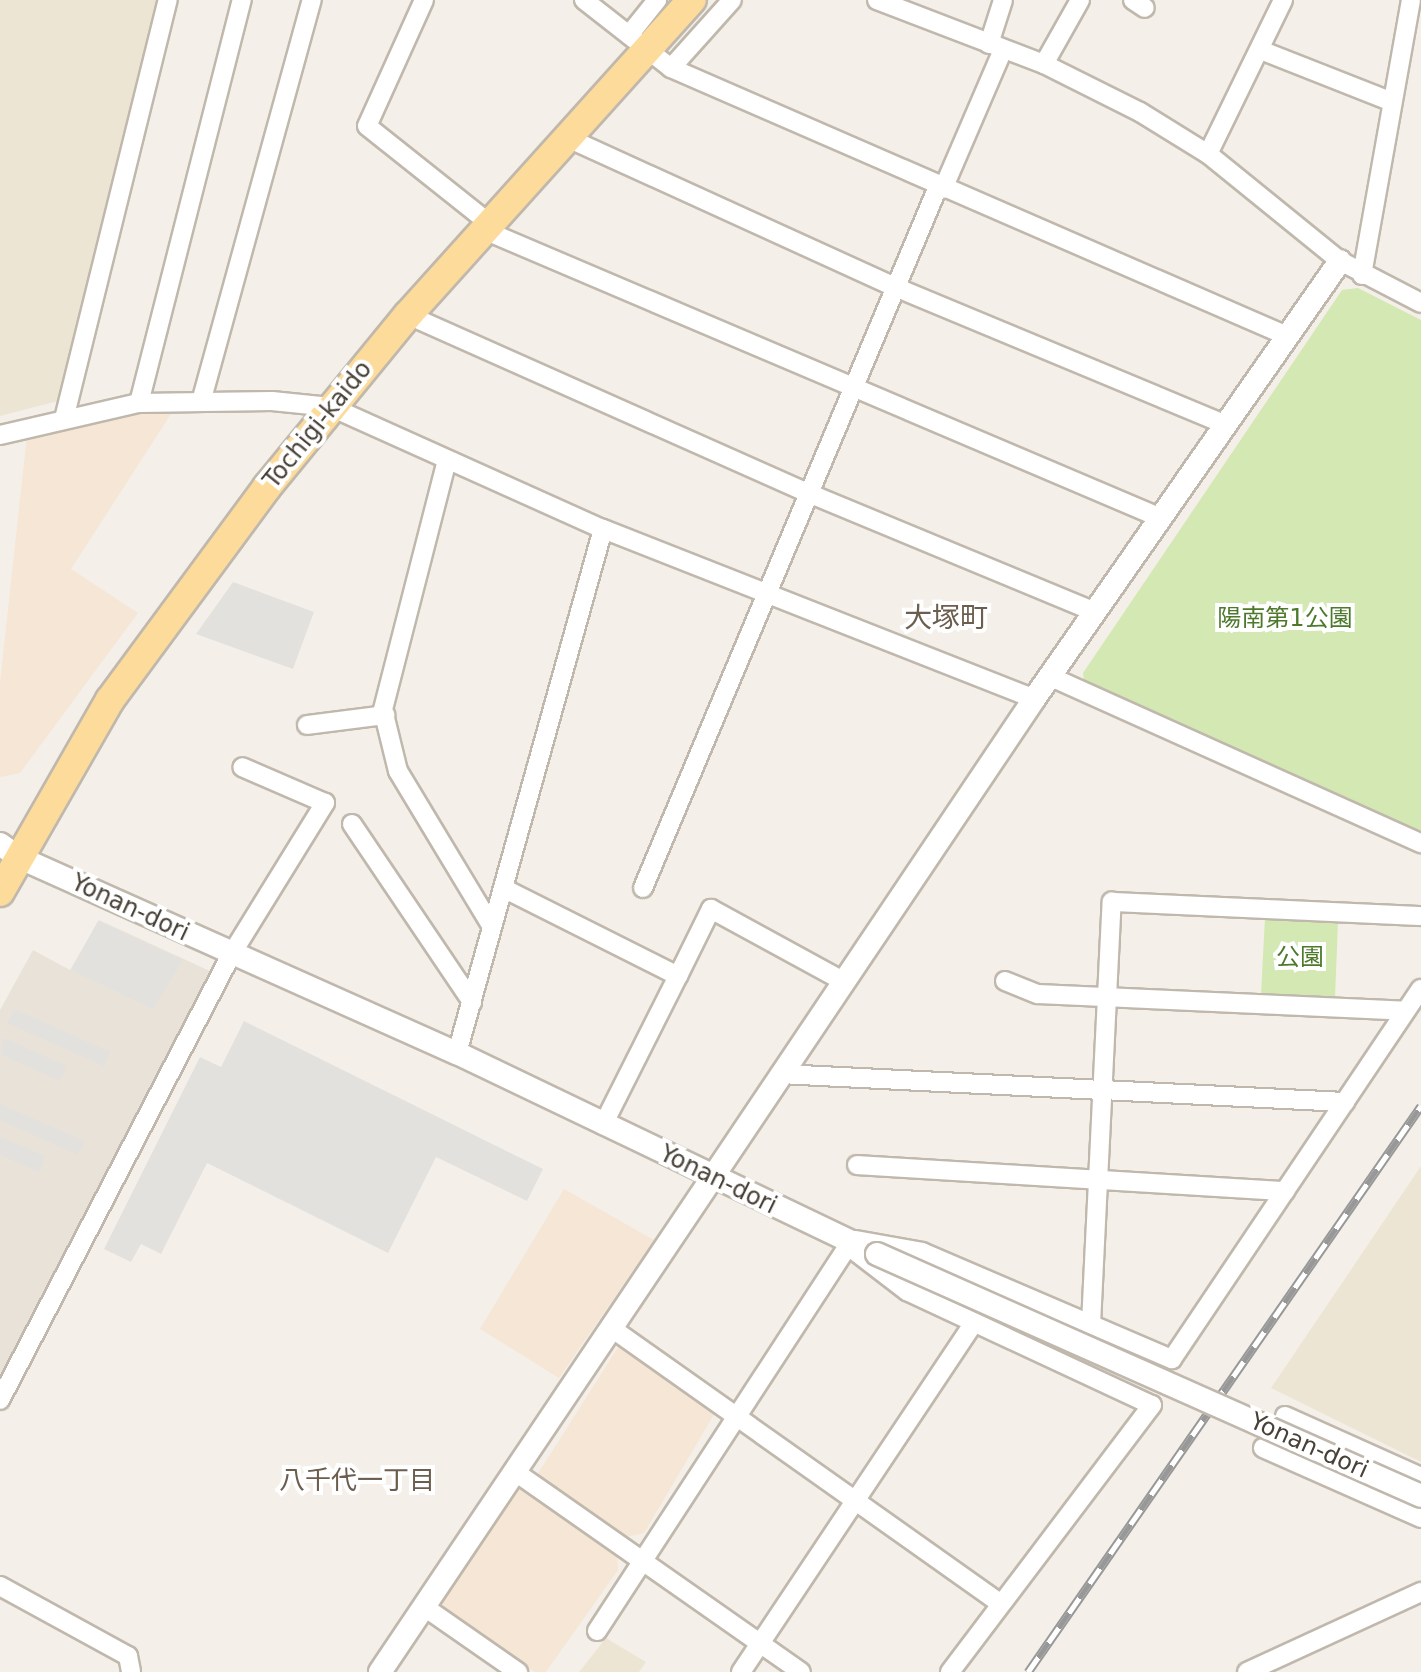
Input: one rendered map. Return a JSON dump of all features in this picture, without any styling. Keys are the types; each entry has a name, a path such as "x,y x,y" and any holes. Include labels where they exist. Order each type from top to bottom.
{"main road":[{"name":"Tochigi-kaido","path":"0,892 6,852 110,700 331,407 408,315 650,52 692,0"}],"street":[{"path":"64,419 168,0"},
{"path":"139,403 242,0"},
{"path":"201,402 312,0"},
{"path":"424,0 367,126 487,227 853,389 1161,518"},
{"path":"584,0 650,52 940,188 1287,336"},
{"path":"650,52 657,0"},
{"path":"650,52 732,0"},
{"path":"877,0 1044,64 1140,112 1208,154 1340,261 1421,303"},
{"path":"643,888 895,287 940,188 996,47 1003,0"},
{"path":"1044,64 1080,0"},
{"path":"1208,154 1263,51 1283,0"},
{"path":"1362,275 1390,101 1414,6"},
{"path":"1263,51 1390,101"},
{"path":"570,139 895,287 1226,425"},
{"path":"380,1672 1034,699 1340,261"},
{"path":"408,315 808,493 1096,612"},
{"path":"0,435 139,403 272,401 331,407 603,529 1034,699"},
{"path":"447,460 385,715 398,771 492,927"},
{"path":"457,1053 603,529"},
{"path":"1051,677 1421,843"},
{"path":"307,725 385,715"},
{"path":"0,1400 231,955 325,803 242,767"},
{"path":"352,824 472,1002"},
{"name":"Yonan-dori","path":"6,852 231,955 457,1053 844,1242 1421,1496"},
{"path":"503,888 678,976"},
{"path":"1091,1324 1112,902 1421,916"},
{"path":"603,1125 711,909 843,981"},
{"path":"1005,981 1038,994 1406,1011"},
{"path":"844,1242 922,1252 1172,1359 1421,989"},
{"path":"780,1074 1345,1102"},
{"path":"857,1165 1285,1191"},
{"path":"844,1242 907,1291 1152,1405 950,1672"},
{"path":"597,1631 844,1242"},
{"path":"741,1672 974,1322"},
{"path":"610,1327 1001,1604"},
{"path":"1285,1416 1421,1477"},
{"path":"1263,1448 1421,1518"},
{"path":"514,1471 801,1672"},
{"path":"0,1586 128,1656 131,1672"},
{"path":"1244,1671 1421,1592"},
{"path":"423,1606 518,1672"}],"shaded area":[{"path":"0,0 157,0 62,400 0,416"},
{"path":"137,413 171,414 71,569 138,613 20,773 0,777 0,683 27,435"},
{"path":"233,582 314,612 293,669 196,634"},
{"path":"99,920 212,972 0,1385 0,1010 33,950 70,970"},
{"path":"98,921 183,960 153,1009 71,970"},
{"path":"14,1009 110,1052 104,1066 7,1023"},
{"path":"244,1021 543,1169 527,1201 436,1157 388,1253 207,1163 161,1254 141,1244 131,1262 104,1249 200,1057 221,1067"},
{"path":"4,1038 67,1066 60,1081 0,1054"},
{"path":"0,1104 84,1141 78,1155 0,1120"},
{"path":"0,1137 45,1156 39,1172 0,1155"},
{"path":"1421,1166 1421,1462 1271,1388"},
{"path":"564,1189 654,1240 559,1378 480,1329"},
{"path":"622,1341 718,1408 644,1533 626,1537 537,1475"},
{"path":"517,1483 617,1552 618,1570 546,1672 535,1672 443,1609 442,1594"},
{"path":"606,1638 646,1662 639,1672 579,1672"}],"green space":[{"name":"陽南第1公園","path":"1358,288 1421,320 1421,833 1084,681 1083,673 1342,290"},
{"name":"公園","path":"1265,918 1338,922 1335,998 1261,994"}],"railway":[{"path":"1028,1672 1421,1106"}],"district":[{"name":"大塚町","path":"946,618"},
{"name":"八千代一丁目","path":"357,1481"}]}
